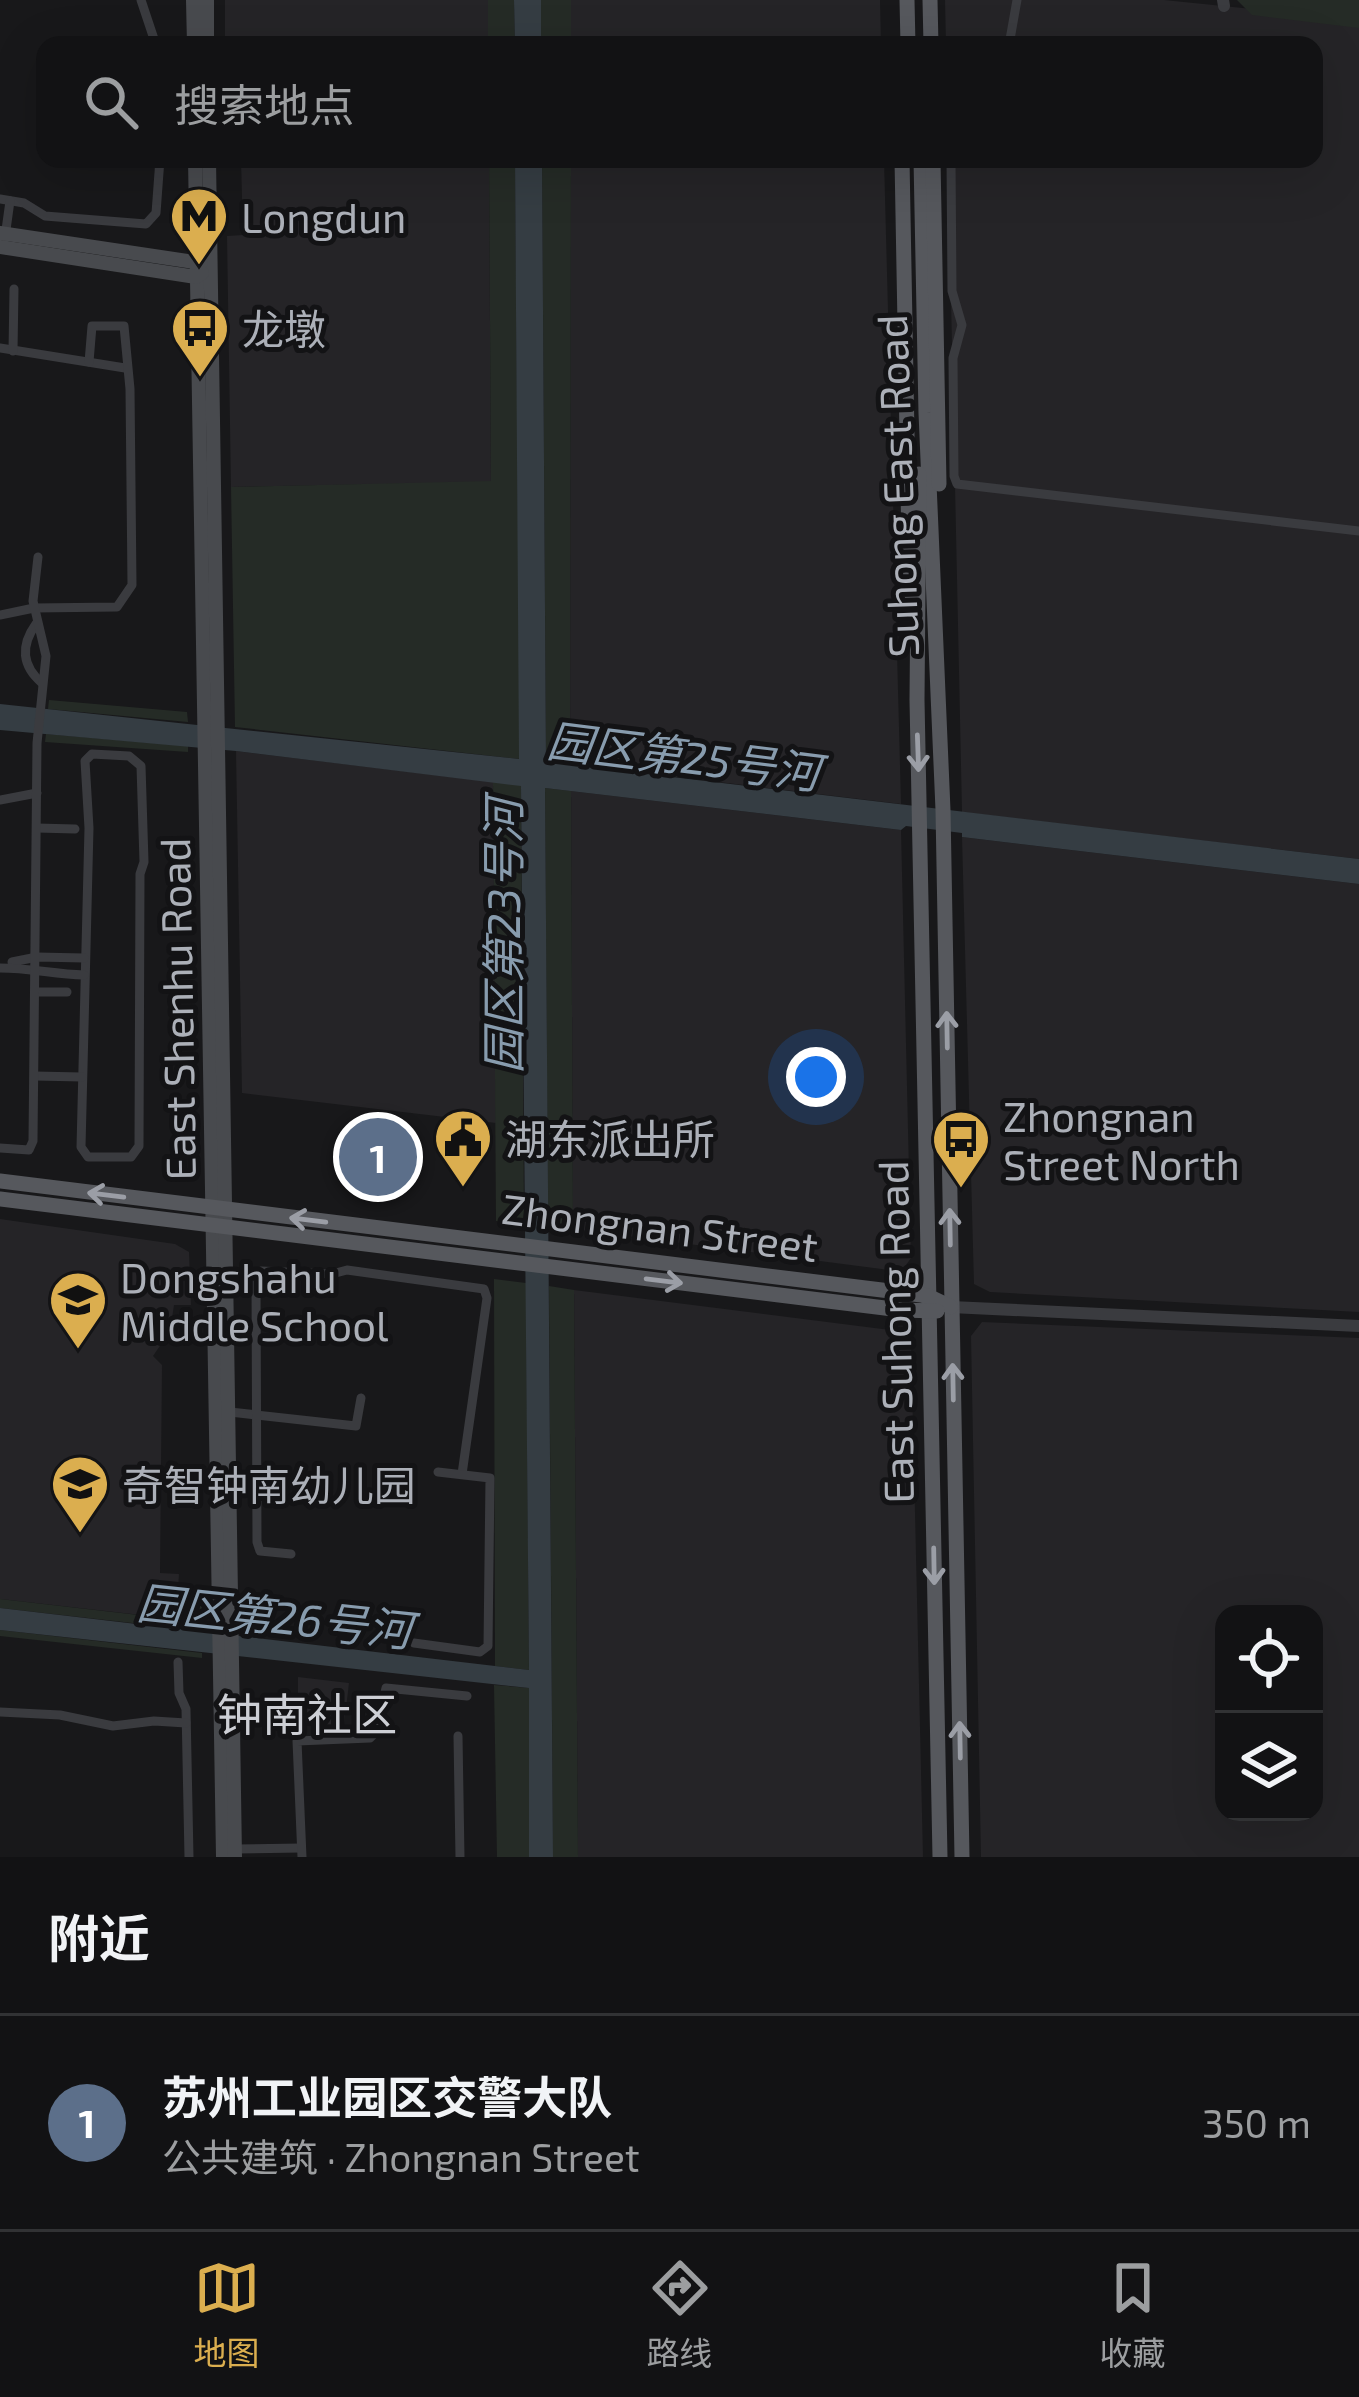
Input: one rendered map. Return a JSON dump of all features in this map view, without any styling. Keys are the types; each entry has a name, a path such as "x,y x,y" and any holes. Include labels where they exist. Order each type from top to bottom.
{"main road":[{"path":"193,0 194,36"},
{"path":"207,0 207,36"},
{"path":"903,0 904,36"},
{"path":"917,0 919,36"},
{"path":"930,0 931,36"},
{"name":"East Shenhu Road","path":"195,168 219,1209 230,1412 226,1634"},
{"name":"East Shenhu Road","path":"201,268 208,168"},
{"path":"902,168 911,662 917,700"},
{"name":"Suhong East Road","path":"913,168 943,809"},
{"name":"Suhong East Road","path":"920,168 920,806"},
{"path":"933,168 941,559 936,583"},
{"path":"2,241 201,268"},
{"name":"East Suhong Road","path":"920,806 940,1857"},
{"name":"East Suhong Road","path":"943,809 962,1857"},
{"name":"Zhongnan Street","path":"0,1181 548,1248 928,1305"},
{"name":"Zhongnan Street","path":"0,1199 442,1255 951,1307"},
{"name":"East Shenhu Road","path":"220,1228 231,1854"}],"street":[{"path":"141,0 153,36"},
{"path":"1011,36 1017,0"},
{"path":"2,241 5,200 24,203 45,217 146,224 156,213 159,168"},
{"path":"951,168 952,291 962,325 953,358 957,484 1359,531"},
{"path":"13,351 14,289"},
{"path":"0,615 34,608 117,607 129,594 126,329 119,324 92,326 89,362"},
{"path":"0,348 125,368"},
{"path":"0,1148 23,1151 32,1146 37,743 45,646 34,608 38,556"},
{"path":"36,624 26,640 25,664 42,683"},
{"path":"92,754 135,757 141,766 144,862 140,874 139,1146 134,1156 94,1158 82,1151 84,958 89,828 85,761 92,754"},
{"path":"0,800 37,793"},
{"path":"37,828 75,829"},
{"path":"0,964 37,957 84,958"},
{"path":"0,964 37,974 84,975"},
{"path":"36,992 68,992"},
{"path":"35,1076 82,1077"},
{"path":"439,1280 442,1255"},
{"path":"290,1554 257,1547 256,1282 261,1271 332,1274 347,1270 479,1287 488,1298 461,1474"},
{"name":"Zhongnan Street","path":"951,1307 1359,1326"},
{"path":"230,1412 356,1426 361,1397"},
{"path":"414,1643 480,1652 488,1646 490,1478 438,1472"},
{"path":"178,1661 179,1693 185,1704 190,1857"},
{"path":"231,1854 302,1852 297,1741 370,1738 376,1732 386,1688 467,1696"},
{"path":"0,1712 61,1715 112,1726 186,1723"},
{"path":"458,1736 460,1857"}],"shaded area":[{"path":"225,0 488,0 488,36 225,36"},
{"path":"488,0 514,0 515,36 488,36"},
{"path":"514,0 541,0 541,36 515,36"},
{"path":"541,0 571,0 571,36 541,36"},
{"path":"571,0 880,0 881,36 571,36"},
{"path":"945,0 1164,0 1359,20 1359,859 962,812 948,168 1323,168 1323,36 946,36"},
{"path":"1237,0 1359,0 1359,28 1252,15"},
{"path":"241,168 489,168 491,482 231,487 227,236 243,235"},
{"path":"489,168 515,168 520,759 235,727 231,487 491,481"},
{"path":"515,168 542,168 546,762 1359,859 1359,884 962,837 962,833 906,826 901,830 545,788 553,1857 529,1857 529,1688 0,1630 0,1608 529,1670 521,786 236,751 0,730 0,704 519,759"},
{"path":"542,168 571,168 570,764 546,762"},
{"path":"571,168 884,168 901,804 570,764"},
{"path":"49,700 187,712 188,722 48,709"},
{"path":"46,734 188,746 188,752 45,742"},
{"path":"236,751 493,782 496,1123 242,1093"},
{"path":"493,782 521,785 524,1224 496,1221"},
{"path":"545,788 571,791 573,1229 548,1227"},
{"path":"571,791 901,830 911,1258 906,1265 897,1271 573,1229"},
{"path":"962,837 1359,884 1359,1312 990,1292 974,1284"},
{"name":"Dongshahu Middle School","path":"0,1219 175,1244 189,1252 191,1305 174,1305 170,1331 153,1356 162,1365 160,1573 179,1574 176,1619 0,1599"},
{"path":"494,1279 526,1283 529,1670 495,1666"},
{"path":"549,1286 574,1290 578,1857 553,1857"},
{"path":"574,1290 898,1331 911,1341 923,1857 578,1857"},
{"path":"982,1322 1359,1338 1359,1857 981,1857 971,1336"},
{"path":"0,1599 199,1622 200,1604 203,1631 0,1608"},
{"path":"0,1630 202,1653 202,1658 0,1636"},
{"path":"298,1677 349,1683 344,1725 298,1724"},
{"path":"494,1685 529,1688 529,1857 497,1857"}],"place":[{"name":"Longdun","path":"199,267"},
{"name":"龙墩","path":"200,379"},
{"name":"苏州工业园区交警大队","path":"378,1157"},
{"name":"湖东派出所","path":"463,1189"},
{"name":"Zhongnan Street North","path":"961,1190"},
{"name":"Dongshahu Middle School","path":"78,1351"},
{"name":"奇智钟南幼儿园","path":"80,1535"}],"district":[{"name":"钟南社区","path":"307,1713"}],"water label":[{"name":"园区第25号河","path":"684,755"},
{"name":"园区第23号河","path":"502,936"},
{"name":"园区第26号河","path":"275,1615"}]}
